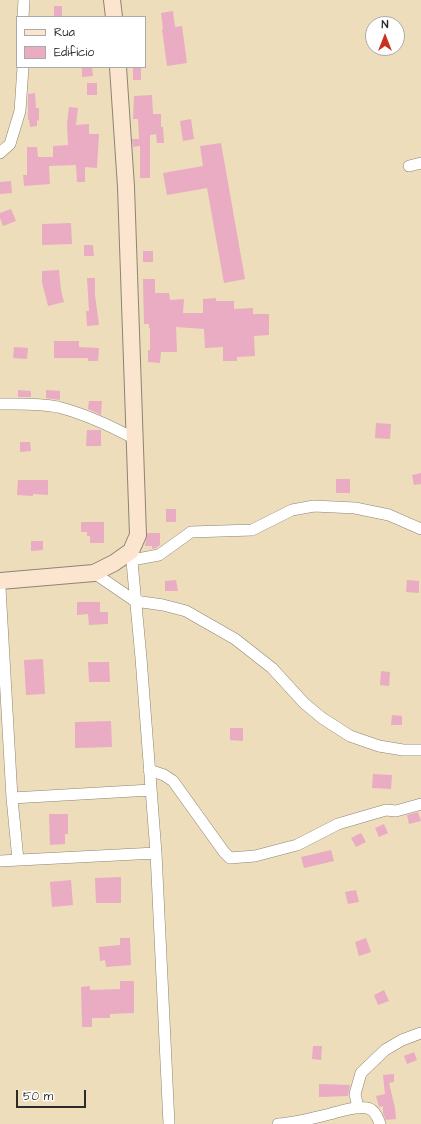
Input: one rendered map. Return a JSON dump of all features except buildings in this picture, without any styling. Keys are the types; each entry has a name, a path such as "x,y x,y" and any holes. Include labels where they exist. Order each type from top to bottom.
{"main road":[{"path":"112,0 114,16"},
{"path":"0,580 94,572 131,555 138,535 139,526 126,187 118,68"}],"street":[{"path":"23,16 24,0"},
{"path":"0,153 10,144 20,111 23,68"},
{"path":"409,166 421,163"},
{"path":"0,404 30,404 57,407 113,427 135,439"},
{"path":"169,1124 156,853 131,555 159,555 191,532 238,532 252,530 292,510 314,506 355,508 389,515 421,529"},
{"path":"94,572 135,601 163,605 186,611 236,639 272,668 304,703 322,718 350,736 379,746 403,750 421,750"},
{"path":"0,588 3,692 18,860"},
{"path":"150,770 164,775 173,781 224,852 230,858 255,856 297,845 338,824 386,810 396,811 421,804"},
{"path":"12,798 151,790"},
{"path":"0,861 156,853"},
{"path":"358,1108 355,1094 361,1073 385,1050 402,1040 421,1033"},
{"path":"278,1124 358,1108 367,1108 371,1110 378,1118 380,1124"}]}
